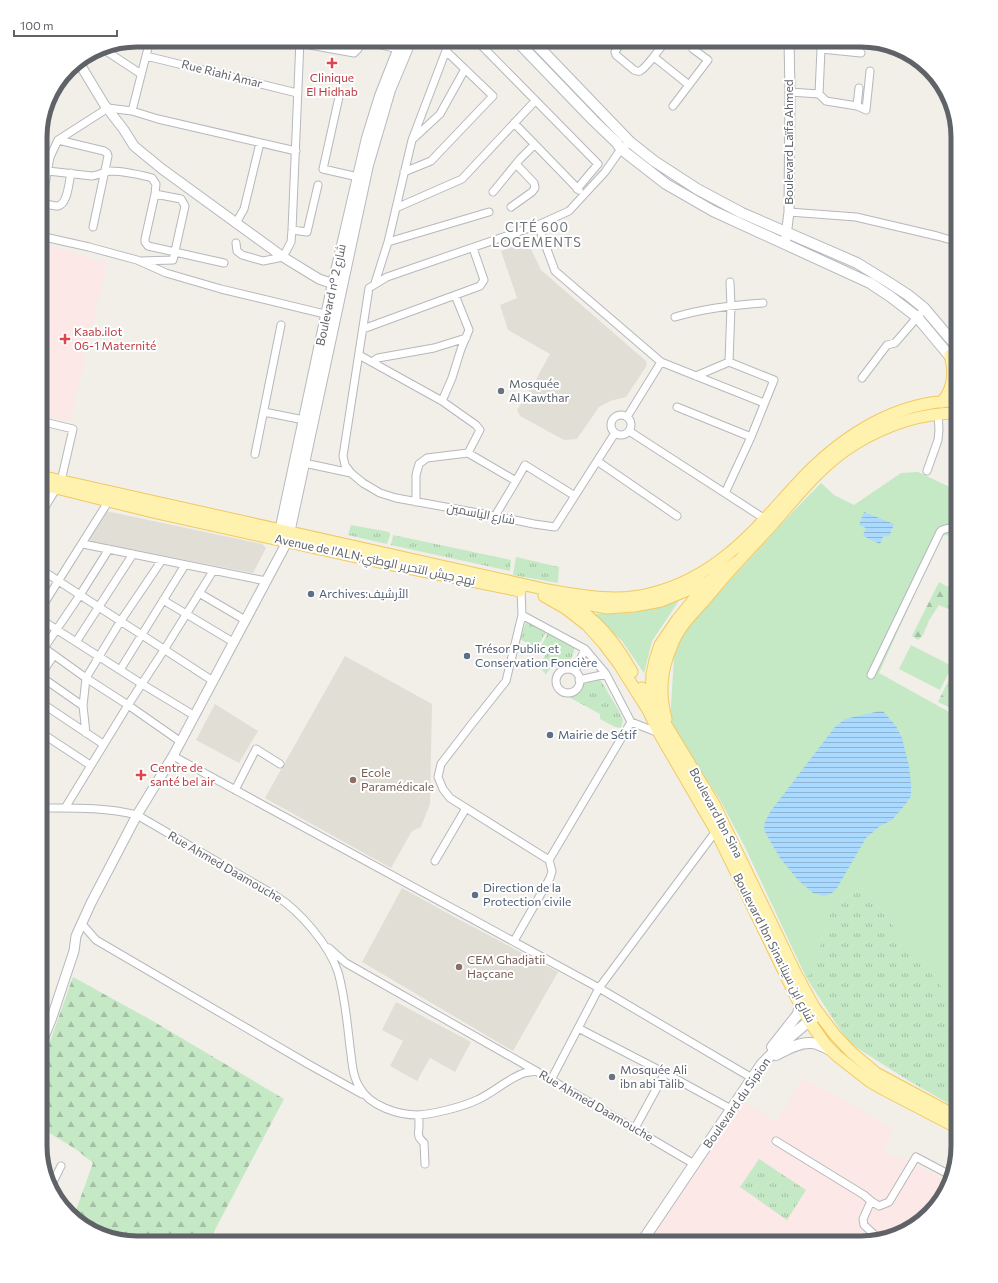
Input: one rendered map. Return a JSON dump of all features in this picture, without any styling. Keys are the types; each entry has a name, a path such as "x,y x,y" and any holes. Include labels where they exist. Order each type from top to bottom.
{"main road":[{"name":"Boulevard n° شارع 2","path":"338,286 367,138 380,96 399,47"},
{"name":"Boulevard n° شارع 2","path":"284,535 304,420 368,165 390,90 407,47"},
{"path":"523,47 617,143 621,149 666,184 712,211 870,283 917,317 951,349"},
{"path":"539,47 630,142 659,165 697,189 742,213 857,264 903,292 924,308 951,348"},
{"name":"Boulevard n° شارع 2","path":"284,535 304,463 331,315"},
{"path":"942,402 949,391 951,384"},
{"path":"728,555 765,519 805,475 841,443 856,433 901,410 927,404 951,401"},
{"path":"671,733 663,706 661,684 664,666 672,644 684,624 738,561 822,471 837,457 855,444 899,422 938,414 951,413"},
{"path":"47,479 59,485 284,535"},
{"name":"Avenue de l'ALN;نهج جيش التحرير الوطني","path":"47,484 59,485 108,502 284,535 546,593"},
{"name":"Avenue de l'ALN;نهج جيش التحرير الوطني","path":"284,535 521,591 608,598 633,597 652,594 676,585 702,572 728,555"},
{"name":"Boulevard Ibn Sina","path":"659,733 651,700 652,674 660,645 676,620 708,582 728,555"},
{"path":"564,600 607,608 634,606 661,601 708,582 738,561"},
{"path":"546,593 587,625 604,644 619,664 648,710 659,733"},
{"name":"Boulevard Ibn Sina","path":"546,593 564,600 582,610 606,634 624,658 714,804 796,974 819,1014 840,1041 876,1073 951,1113"},
{"name":"Boulevard Ibn Sina:شارع ابن سينا","path":"659,733 716,831 800,1004 826,1045 848,1066 879,1088 951,1124"},
{"path":"761,1064 798,1014 800,1004"},
{"name":"Boulevard du Sipion","path":"646,1236 761,1064 819,1014"},
{"path":"761,1064 788,1049 812,1042 833,1052"}],"street":[{"path":"132,111 148,47"},
{"path":"283,257 291,242 292,230 300,47"},
{"path":"327,47 354,52 359,47"},
{"path":"375,283 388,242 412,140 447,47"},
{"path":"483,47 605,172"},
{"path":"618,47 615,52 616,55 638,71 641,71 661,47"},
{"name":"Boulevard Laïfa Ahmed","path":"785,244 789,212 789,47"},
{"path":"673,106 708,60 693,49"},
{"path":"819,94 821,49 861,53"},
{"path":"404,172 431,161 493,96 446,51"},
{"path":"108,52 141,74"},
{"name":"Rue Riahi Amar","path":"146,56 297,93"},
{"path":"654,57 689,85"},
{"path":"81,66 134,146 162,169 283,257 319,279 338,286"},
{"path":"412,140 440,114 465,69"},
{"path":"790,92 819,94 826,101 857,106 866,110 870,71"},
{"path":"857,106 859,88"},
{"path":"339,97 323,169 358,178"},
{"path":"396,208 462,179 535,101"},
{"path":"224,263 148,246 145,239 156,184 152,178 112,171 92,176 48,171 50,157 58,140 108,108 132,111 158,119 296,151"},
{"path":"514,123 577,189 585,195"},
{"path":"58,140 107,153 108,156 105,172 93,227"},
{"path":"350,473 345,465 343,456 369,288 386,277 474,248 538,225 570,211 605,172 621,149 630,142"},
{"path":"236,223 244,209 260,143"},
{"path":"493,192 534,145"},
{"path":"511,207 532,192 535,188 534,183 516,164"},
{"path":"577,189 598,164"},
{"path":"47,207 59,206 64,203 71,173"},
{"path":"292,230 307,232 318,185"},
{"path":"137,260 173,260 185,206 184,202 181,199 155,194"},
{"path":"388,242 489,212"},
{"path":"789,212 856,216 951,240"},
{"path":"538,225 555,270 661,362 764,403"},
{"path":"47,238 137,260 166,273 221,289 331,315"},
{"path":"236,243 237,251 242,255 263,261 283,257"},
{"path":"363,329 480,286 484,280 474,248"},
{"path":"166,273 169,261"},
{"path":"729,362 731,306 730,282"},
{"path":"442,401 469,330 456,295"},
{"path":"675,317 696,311 731,306 763,304"},
{"path":"862,378 887,345 896,343 924,308"},
{"path":"255,454 281,325"},
{"path":"372,362 378,358 434,348 466,338"},
{"path":"359,355 442,401 476,425 480,430 468,453"},
{"path":"627,417 661,362"},
{"path":"696,376 729,362 774,380 751,437 725,493"},
{"path":"677,407 751,437"},
{"path":"264,412 304,420"},
{"path":"927,471 938,440 938,414"},
{"path":"620,416 627,417 631,422 629,431 624,435 615,433 612,427 614,418 620,416"},
{"path":"47,423 73,429 59,485 47,505"},
{"path":"629,431 765,519"},
{"name":"شارع الياسمين","path":"304,463 350,473 380,493 416,502 555,527 615,433"},
{"path":"416,502 416,475 419,464 427,458 468,453 516,481"},
{"path":"597,461 678,516"},
{"path":"495,516 526,465 575,496"},
{"path":"47,599 108,502"},
{"path":"871,675 940,532 951,527"},
{"name":"Boulevard n° شارع 2","path":"266,581 281,553 284,535"},
{"path":"47,1030 74,951 76,936 91,903 137,815 181,742 266,581 83,544"},
{"path":"47,640 80,596 109,549"},
{"path":"76,642 133,554"},
{"path":"86,733 83,706 86,678 98,656 162,560"},
{"path":"120,670 185,565"},
{"path":"65,808 90,765 213,571"},
{"path":"47,573 213,681"},
{"path":"514,941 550,878 552,871 549,860 450,798 442,789 438,777 441,764 506,681 522,615 521,591"},
{"path":"199,593 245,620"},
{"path":"163,600 233,642"},
{"path":"522,615 585,649 606,674 631,722 659,733 671,733"},
{"path":"47,623 195,716"},
{"path":"575,671 585,649"},
{"path":"47,650 181,742"},
{"path":"47,666 54,655"},
{"path":"568,669 575,671 580,680 577,687 571,692 563,691 557,686 556,678 560,672 568,669"},
{"path":"580,680 606,674"},
{"path":"47,681 83,706"},
{"path":"47,707 104,744"},
{"path":"549,860 631,722"},
{"path":"47,737 90,765"},
{"path":"235,790 256,749 280,764"},
{"path":"173,756 600,988 752,1078"},
{"path":"47,808 122,812 137,815"},
{"path":"435,861 466,808"},
{"name":"Rue Ahmed Daamouche","path":"137,815 288,904 324,944 334,961 344,996 354,1074 359,1088 366,1096 377,1104 403,1114 418,1115 436,1112 477,1100 524,1073 536,1071 694,1164"},
{"path":"551,1080 600,988 716,831"},
{"path":"82,924 96,940 308,1064 366,1096"},
{"path":"324,944 346,964 536,1071"},
{"path":"47,1019 51,1020"},
{"path":"578,1028 731,1109"},
{"path":"635,1128 665,1073"},
{"path":"418,1115 419,1124 417,1134 424,1143 425,1164"},
{"path":"776,1141 864,1195 879,1206 889,1202 916,1157 947,1173"},
{"path":"54,1180 61,1166"},
{"path":"871,1201 864,1219 864,1225 874,1235"}],"shaded area":[{"path":"331,47 355,47 354,51"},
{"name":"Kaab.ilot 06-1 Maternité","path":"47,244 107,263 70,422 47,417"},
{"path":"520,244 531,249 541,270 646,361 647,365 626,397 610,401 599,407 577,439 564,440 520,416 517,410 550,354 508,330 500,305 517,298 501,251"},
{"path":"106,511 262,544 266,548 253,573 87,541"},
{"name":"Ecole Paramédicale","path":"345,656 432,704 430,804 421,827 412,831 391,868 265,798"},
{"path":"215,704 258,731 239,763 196,740"},
{"name":"CEM Ghadjatii Haçcane","path":"402,888 558,972 513,1051 362,962"},
{"path":"396,1002 471,1042 455,1072 430,1058 417,1081 390,1066 403,1041 382,1030"},
{"path":"803,1078 858,1108 892,1129 884,1152 906,1160 944,1180 942,1186 929,1205 911,1221 890,1231 867,1236 653,1236 742,1100 776,1122"}],"green space":[{"path":"918,472 951,488 951,536 941,535 879,673 951,713 951,999 863,888 836,904 830,913 812,973 806,977 744,845 720,800 670,722 675,641 786,519 821,483 834,495 854,505 901,473"},
{"path":"351,525 389,532 390,535 387,544 348,535"},
{"path":"393,535 511,560 510,571 391,545"},
{"path":"516,557 559,567 558,583 513,575"},
{"path":"939,582 948,587 951,584 951,610 939,605 928,622 923,635 918,640 912,636"},
{"path":"680,599 652,641 644,673 622,641 593,614 632,613"},
{"path":"526,622 546,632 537,648 520,639"},
{"path":"548,633 575,648 571,659 559,661 552,666 546,674 539,667 546,654 539,650"},
{"path":"911,645 951,665 940,690 899,669"},
{"path":"951,675 951,708 938,702"},
{"path":"600,679 623,720 621,728 615,727 600,719 600,714 565,695 579,692 584,684"},
{"path":"863,888 951,998 951,1105 906,1079 848,1042 806,977 812,972 830,913 836,904"},
{"path":"73,977 151,1020 284,1099 212,1236 131,1236 97,1227 76,1212 93,1163 77,1150 47,1131 47,1050"},
{"path":"759,1159 806,1190 787,1220 740,1187"}],"water":[{"path":"864,512 894,524 889,537 884,535 880,544 863,536 866,528 859,525"},
{"path":"883,711 896,726 902,738 909,766 911,796 892,820 880,826 866,838 837,888 832,893 824,896 813,893 798,880 780,858 766,834 764,829 765,822 770,812 835,727 845,719"}],"place":[{"name":"Clinique El Hidhab","path":"332,63"},
{"name":"Kaab.ilot 06-1 Maternité","path":"65,339"},
{"name":"Mosquée Al Kawthar","path":"501,391"},
{"name":"Archives:الأرشيف","path":"311,594"},
{"name":"Trésor Public et Conservation Foncière","path":"467,656"},
{"name":"Mairie de Sétif","path":"550,735"},
{"name":"Centre de santé bel air","path":"141,775"},
{"name":"Ecole Paramédicale","path":"353,780"},
{"name":"Direction de la Protection civile","path":"475,895"},
{"name":"CEM Ghadjatii Haçcane","path":"459,967"},
{"name":"Mosquée Ali ibn abi Talib","path":"612,1077"}],"district":[{"name":"CITÉ 600 LOGEMENTS","path":"537,234"}]}
